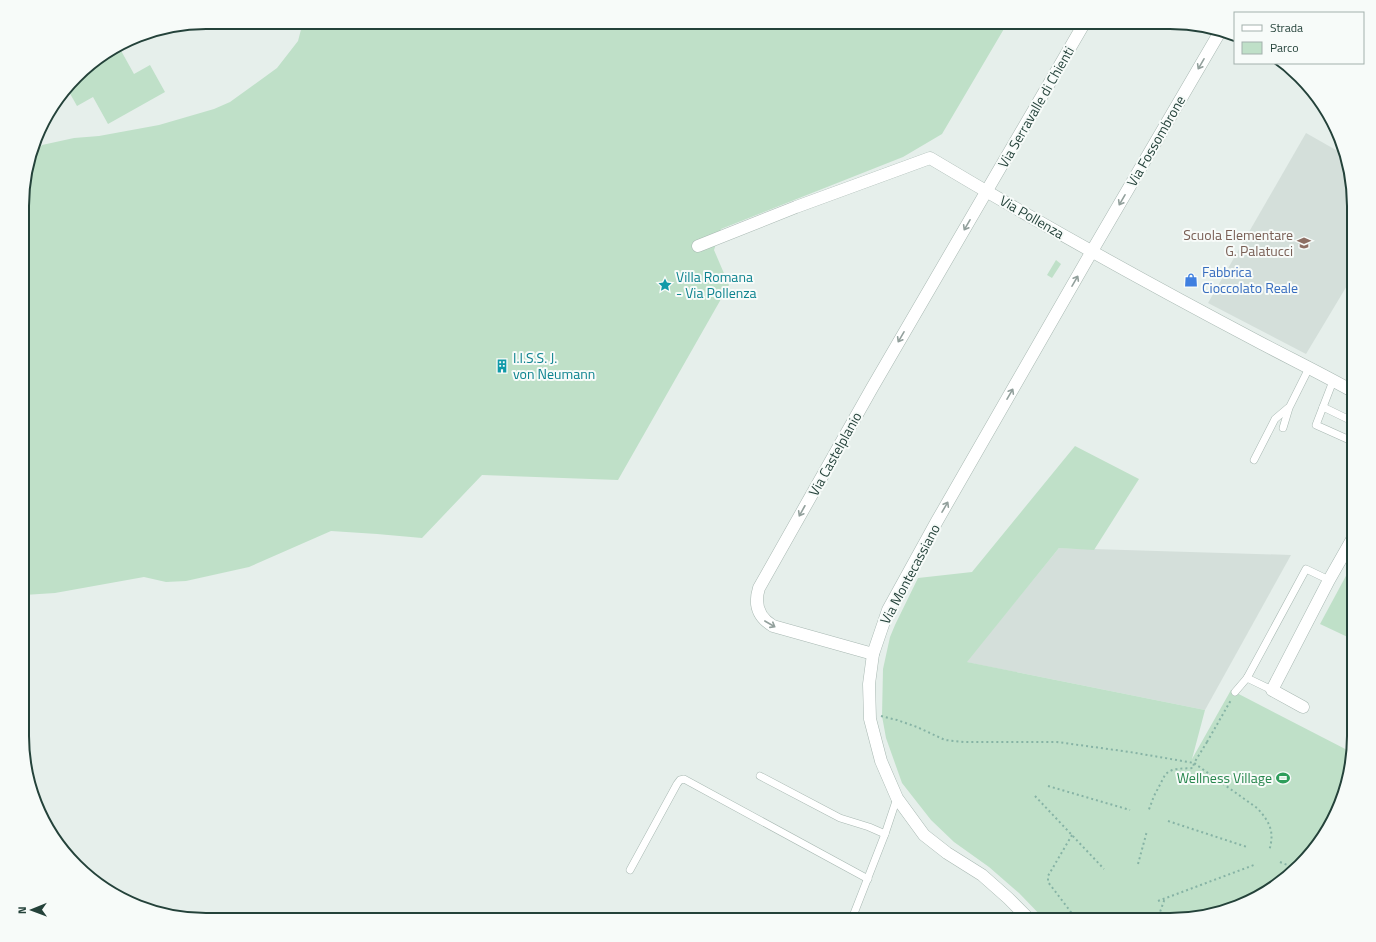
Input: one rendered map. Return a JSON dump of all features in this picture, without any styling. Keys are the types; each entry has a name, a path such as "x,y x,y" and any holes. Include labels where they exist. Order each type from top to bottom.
{"street":[{"name":"Via Serravalle di Chienti","path":"987,191 1081,29"},
{"name":"Via Fossombrone","path":"1092,251 1218,35"},
{"name":"Via Pollenza","path":"698,246 796,207 930,158 1092,251 1347,388"},
{"name":"Via Castelplanio","path":"873,654 773,626 764,620 759,613 757,607 757,594 872,388 987,191"},
{"name":"Via Montecassiano","path":"1023,913 982,875 947,854 924,835 897,798 880,761 870,719 869,684 873,654 884,622 894,600 937,521 1092,251"},
{"path":"1303,707 1272,690 1347,548"}],"lane":[{"path":"1283,428 1288,408 1309,368"},
{"path":"1333,380 1316,425 1347,439"},
{"path":"1323,407 1347,419"},
{"path":"1254,460 1275,419 1288,408"},
{"path":"1235,692 1247,678 1306,569 1329,580"},
{"path":"1247,678 1272,690"},
{"path":"760,776 840,818 869,827 885,834"},
{"path":"630,870 676,784 680,780 684,779 868,879"},
{"path":"854,913 885,834 897,798"}],"path":[{"path":"1148,812 1154,796 1167,772 1175,769 1193,768 1194,763 1235,692"},
{"path":"880,716 917,727 945,740 964,742 1057,742 1122,750 1194,763 1257,808 1265,817 1271,830 1272,841 1269,851"},
{"path":"1048,786 1130,810"},
{"path":"1035,796 1104,869"},
{"path":"1168,821 1247,847"},
{"path":"1138,864 1147,831"},
{"path":"1071,913 1048,882 1048,876 1072,836"},
{"path":"1280,862 1290,866"},
{"path":"1158,901 1254,865"},
{"path":"1159,913 1165,898"}],"shaded area":[{"path":"1306,133 1339,152 1344,171 1347,194 1347,286 1306,354 1208,303"},
{"path":"1059,548 1291,555 1205,710 966,662"}],"green space":[{"path":"301,29 1004,29 942,134 903,157 721,229 714,250 729,285 618,480 482,475 422,538 331,531 249,567 186,581 166,582 144,577 55,593 29,595 29,194 32,171 37,152 42,145 74,138 99,136 159,125 214,109 230,102 277,68 298,41"},
{"path":"121,51 134,74 150,65 165,92 108,124 93,97 77,106 70,93 73,89 89,73"},
{"path":"1056,260 1061,264 1052,278 1047,275"},
{"path":"1075,446 1139,479 1094,550 1059,548 967,662 1205,710 1192,759 1231,690 1347,750 1344,771 1334,804 1323,825 1303,853 1287,869 1259,889 1238,900 1205,910 1182,913 1038,913 1019,893 989,867 954,842 931,820 902,783 886,738 882,716 883,669 890,637 918,578 972,572"},
{"path":"1347,574 1347,637 1320,624"}],"place":[{"name":"Scuola Elementare G. Palatucci","path":"1304,243"},
{"name":"Fabbrica Cioccolato Reale","path":"1191,280"},
{"name":"Villa Romana - Via Pollenza","path":"665,285"},
{"name":"I.I.S.S. J. von Neumann","path":"502,366"},
{"name":"Wellness Village","path":"1283,778"}]}
